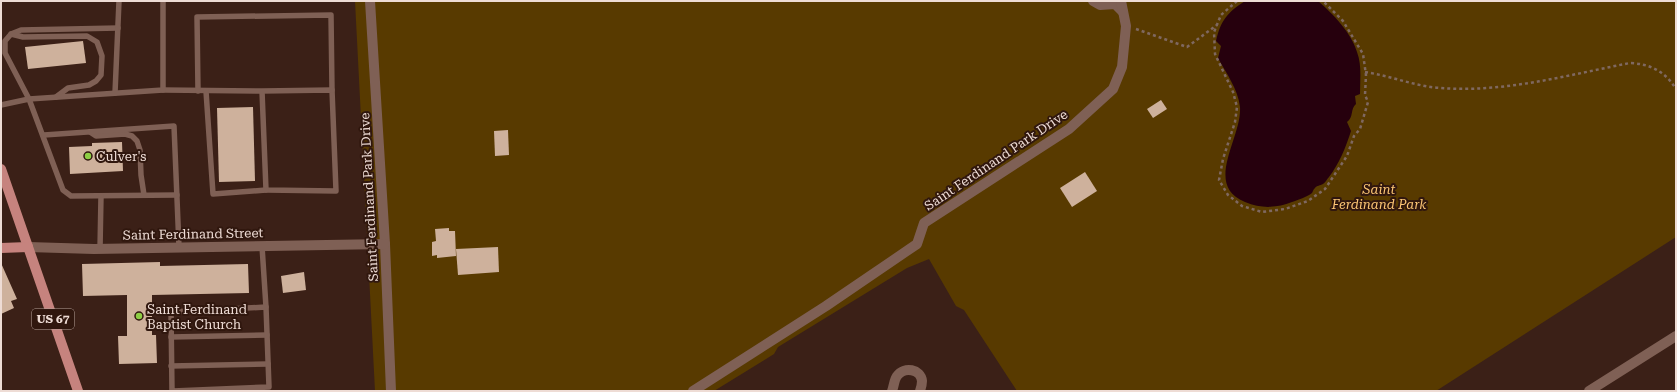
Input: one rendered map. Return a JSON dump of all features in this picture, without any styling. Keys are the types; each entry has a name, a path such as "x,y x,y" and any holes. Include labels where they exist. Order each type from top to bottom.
{"main road":[{"name":"US 67","path":"1,169 78,391"},
{"name":"Saint Ferdinand Street","path":"1,248 28,247"}],"street":[{"name":"Saint Ferdinand Park Drive","path":"370,1 385,244 391,391"},
{"path":"1093,1 1100,5 1115,4 1123,12"},
{"name":"Saint Ferdinand Park Drive","path":"693,391 826,306 917,244 924,223 1069,129 1113,89 1122,67 1126,26 1121,1"},
{"name":"Saint Ferdinand Street","path":"28,247 100,249 385,244"},
{"path":"1589,391 1676,336"},
{"path":"892,391 898,375 904,370 912,370 920,374 922,382 920,391"}],"lane":[{"path":"115,93 119,1"},
{"path":"162,90 163,1"},
{"path":"198,91 197,17 331,15 336,191 266,190 213,194 206,91"},
{"path":"118,28 21,30 11,34 5,41 5,53 29,99 44,135 63,190 71,196 177,195"},
{"path":"11,34 23,37 86,36 97,42 102,56 101,76 89,85 68,88 56,97"},
{"path":"1,105 29,99 162,90 332,90"},
{"path":"262,91 266,190"},
{"path":"44,135 174,126 179,247"},
{"path":"89,132 96,136 125,134 132,136 137,141 140,150 141,175 144,195"},
{"path":"100,249 101,196"},
{"path":"262,246 266,307 269,387 172,391 171,312 266,307"},
{"path":"171,337 267,335"},
{"path":"171,366 268,364"}],"path":[{"path":"1237,1 1221,15 1214,32 1215,54 1233,92 1236,107 1235,122 1223,159 1219,180 1228,195 1242,206 1262,212 1285,209 1308,201 1325,189 1347,156 1354,136 1360,129 1368,102 1365,95 1363,54 1343,21 1323,1"},
{"path":"1126,26 1187,47 1217,25"},
{"path":"1365,72 1416,85 1466,89 1510,86 1630,63 1640,63 1651,66 1663,73 1676,89"}],"green space":[{"name":"Saint Ferdinand Park","path":"355,1 1676,1 1676,237 1436,391 1017,391 964,310 956,306 929,259 907,268 778,347 774,354 714,391 375,391"}],"shaded area":[{"path":"1245,1 1318,1 1330,12 1346,31 1354,45 1360,62 1360,94 1355,96 1356,104 1353,108 1351,118 1347,122 1351,131 1333,172 1322,185 1313,190 1312,193 1286,204 1269,207 1257,206 1245,202 1233,194 1227,184 1225,173 1236,133 1240,107 1237,94 1218,58 1221,46 1216,41 1220,28 1229,13"}],"building":[{"path":"83,41 86,63 28,69 25,47"},
{"path":"1161,100 1167,109 1153,118 1147,109"},
{"path":"253,107 255,181 219,182 217,108"},
{"path":"508,130 509,155 495,156 494,131"},
{"path":"122,142 123,171 70,174 69,147 92,146 92,143"},
{"path":"1085,172 1097,191 1072,207 1060,188"},
{"path":"449,228 449,231 455,231 456,256 437,258 437,255 432,256 432,242 436,241 435,229"},
{"path":"498,247 499,272 458,275 456,249"},
{"name":"Saint Ferdinand Baptist Church","path":"160,262 160,266 248,264 249,293 152,295 152,335 156,335 157,363 119,364 118,336 127,336 127,295 83,296 82,264"},
{"path":"1,263 17,299 11,301 14,308 1,314"},
{"path":"304,272 306,290 283,293 281,276"}],"place":[{"name":"Culver's","path":"88,156"},
{"name":"Saint Ferdinand Baptist Church","path":"139,316"}]}
